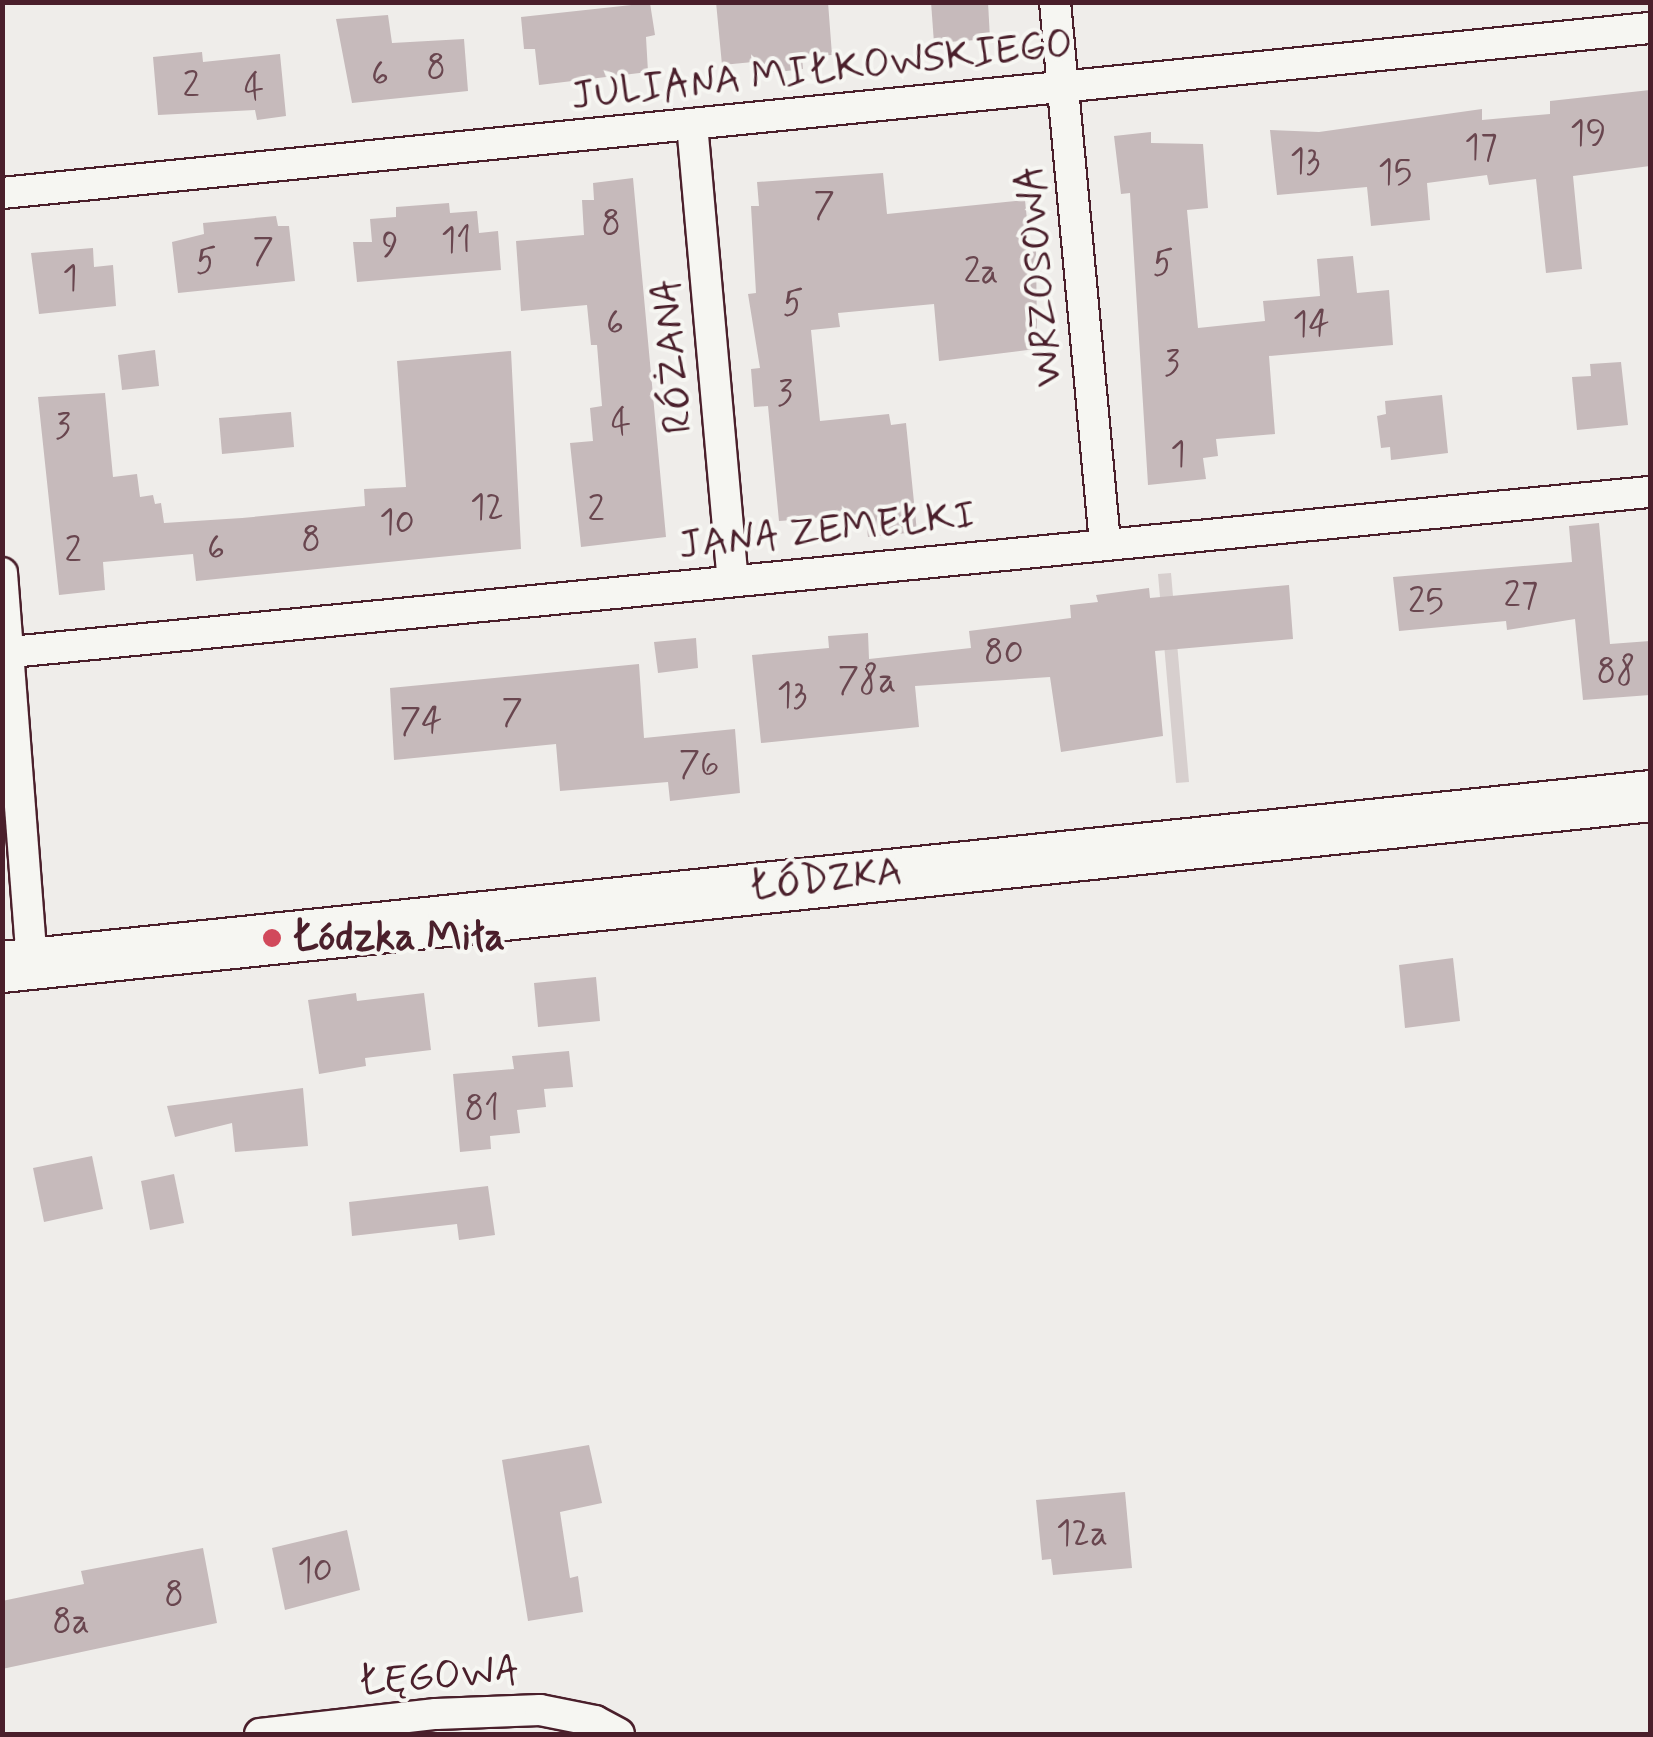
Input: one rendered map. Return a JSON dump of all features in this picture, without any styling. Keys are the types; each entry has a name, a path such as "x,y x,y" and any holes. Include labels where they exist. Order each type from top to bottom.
{"main road":[{"name":"ŁÓDZKA","path":"17,966 1650,796"}],"street":[{"name":"WRZOSOWA","path":"1055,2 1105,543"},
{"name":"JULIANA MIŁKOWSKIEGO","path":"2,193 1650,28"},
{"name":"RÓŻANA","path":"692,124 733,580"},
{"name":"JANA ZEMEŁKI","path":"11,652 1650,492"},
{"path":"2,573 11,652 17,966"},
{"name":"ŁĘGOWA","path":"260,1734 436,1714 540,1710 595,1721 619,1734"}],"shaded area":[{"path":"1171,573 1189,782 1176,783 1158,574"}],"building":[{"path":"716,2 828,2 832,55 802,57 803,69 778,72 754,72 753,62 722,65"},
{"path":"931,2 988,2 990,39 934,43"},
{"path":"650,3 655,35 646,37 648,72 539,85 535,49 524,49 521,17"},
{"path":"388,15 392,43 464,39 468,91 352,103 336,19"},
{"path":"202,52 203,62 280,54 286,116 257,120 255,110 158,115 153,57"},
{"path":"1650,90 1650,166 1573,176 1582,269 1546,273 1536,179 1489,185 1487,175 1427,183 1430,220 1371,226 1367,187 1277,195 1270,130 1319,132 1482,109 1482,120 1550,114 1550,101"},
{"path":"1151,132 1151,143 1203,144 1208,208 1187,210 1198,328 1265,321 1263,301 1320,296 1317,259 1353,256 1357,293 1389,290 1393,345 1269,356 1275,434 1216,439 1218,456 1203,458 1206,479 1148,485 1130,193 1121,194 1114,136"},
{"path":"883,173 887,214 1025,200 1030,250 1036,250 1037,335 1035,349 939,361 934,304 838,313 840,327 811,330 820,421 889,414 891,425 906,423 917,532 868,537 865,515 779,521 768,406 754,407 751,369 760,368 748,294 756,293 751,206 759,206 757,182"},
{"path":"633,178 666,537 581,547 570,443 593,441 590,408 602,406 597,345 591,345 587,305 521,311 516,241 584,235 582,200 594,200 593,183"},
{"path":"449,203 450,213 477,211 479,233 498,231 501,270 357,282 353,242 372,242 370,219 396,217 396,207"},
{"path":"276,216 278,226 289,226 295,281 178,293 172,242 204,234 203,223"},
{"path":"93,248 94,267 113,265 116,306 39,314 31,253"},
{"path":"155,350 159,386 122,390 118,355"},
{"path":"511,351 521,549 196,581 193,554 103,562 105,590 59,595 38,397 105,393 113,477 137,474 140,497 153,495 155,504 161,503 164,523 242,518 365,506 364,489 406,487 397,361"},
{"path":"1621,362 1628,425 1577,430 1572,377 1591,376 1590,364"},
{"path":"1442,395 1448,453 1391,460 1390,447 1381,448 1377,416 1386,414 1385,401"},
{"path":"291,412 294,447 222,454 219,418"},
{"path":"1599,523 1610,644 1650,641 1650,695 1583,700 1575,619 1507,630 1506,621 1399,631 1393,577 1572,562 1569,526"},
{"path":"1289,585 1293,639 1155,651 1163,736 1061,752 1050,677 915,686 919,727 761,743 752,655 829,648 828,636 868,633 869,659 971,648 969,631 1071,618 1070,605 1098,602 1096,595 1149,588 1150,598"},
{"path":"696,638 698,668 658,673 654,642"},
{"path":"639,664 644,738 735,729 740,793 670,801 668,782 560,791 556,744 394,760 390,688"},
{"path":"1453,958 1460,1021 1405,1028 1399,965"},
{"path":"596,977 600,1021 538,1027 534,983"},
{"path":"356,993 357,1001 424,993 431,1050 365,1058 366,1066 319,1074 308,1000"},
{"path":"569,1051 573,1087 544,1089 546,1107 517,1110 520,1133 490,1136 491,1149 460,1152 453,1074 514,1069 512,1056"},
{"path":"303,1088 308,1146 235,1152 232,1123 175,1137 167,1106"},
{"path":"92,1156 103,1209 44,1222 33,1168"},
{"path":"174,1174 184,1223 150,1230 141,1181"},
{"path":"488,1186 495,1235 459,1240 457,1224 352,1236 349,1202"},
{"path":"589,1445 602,1503 560,1512 570,1578 578,1576 583,1612 528,1621 502,1460"},
{"path":"1125,1492 1132,1568 1053,1575 1051,1559 1042,1560 1036,1500"},
{"path":"347,1530 360,1590 285,1610 272,1548"},
{"path":"203,1548 217,1623 2,1669 2,1601 84,1584 81,1571"}],"place":[{"name":"Łódzka Miła","path":"272,938"}]}
